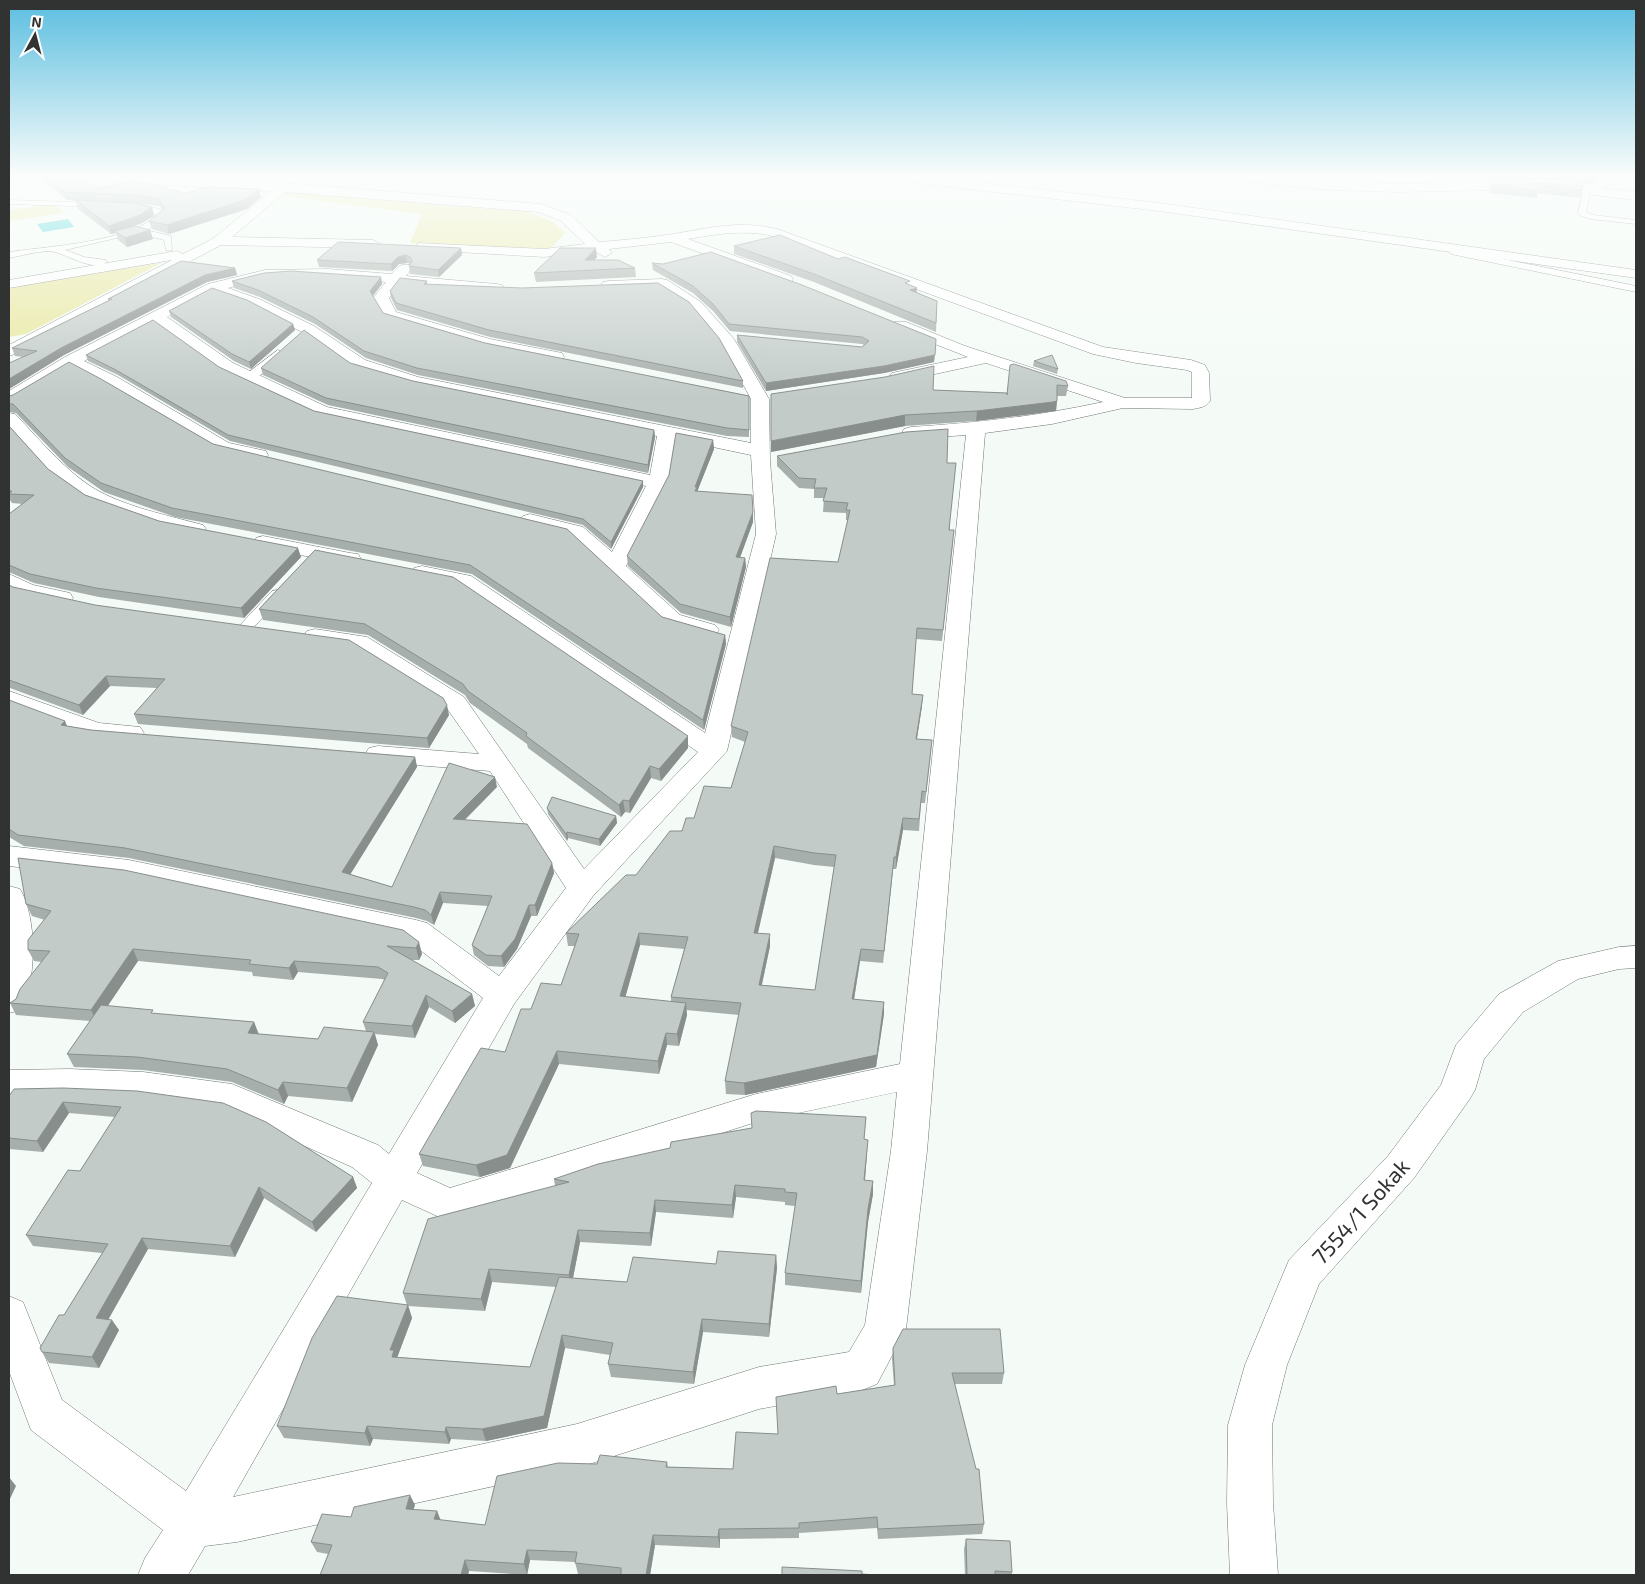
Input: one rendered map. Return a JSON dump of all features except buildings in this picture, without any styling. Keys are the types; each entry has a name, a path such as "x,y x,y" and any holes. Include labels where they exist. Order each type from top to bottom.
{"main road":[{"path":"566,250 544,253 412,251 397,278 381,298 390,315 487,343 573,360"},
{"path":"601,250 619,262"},
{"path":"705,250 799,284"},
{"path":"821,250 1099,351 1192,365 1200,369 1201,400 1193,404 1123,403 1052,419 976,429 895,436"},
{"path":"1470,250 1636,274"},
{"path":"9,284 201,251"},
{"path":"9,351 201,251"},
{"path":"162,1575 502,995 582,889 714,751 766,534 767,456 760,397 729,336 696,305 662,283 636,270"},
{"path":"9,398 62,367 213,287 266,274 328,273 397,278 470,287 519,288"},
{"path":"586,286 662,283"},
{"path":"213,287 254,302 297,337 359,364 416,381 667,432 767,456"},
{"path":"156,317 227,367 322,411 658,483"},
{"path":"888,320 988,358 1123,403"},
{"path":"884,380 988,358"},
{"path":"17,367 62,367 111,381 223,447 280,460"},
{"path":"9,418 60,472 96,498 170,524 229,536 310,559 375,564"},
{"path":"9,1314 46,1416 193,1524 236,1519 577,1446 759,1388 862,1370 885,1329 909,1151 976,429"},
{"path":"616,567 658,483 667,432"},
{"path":"509,515 576,531 672,620 742,639"},
{"path":"404,569 463,581 714,751"},
{"path":"9,581 26,590 81,602"},
{"path":"236,625 359,642 455,702 499,764 582,889"},
{"path":"9,698 95,730 154,735"},
{"path":"352,752 499,764"},
{"path":"9,856 129,870 416,930 502,995"},
{"path":"9,896 14,910 17,967 9,1001"},
{"name":"7554/1 Sokak","path":"1254,1575 1250,1503 1250,1425 1266,1365 1304,1273 1401,1167 1457,1090 1468,1054 1511,1003 1569,969 1619,958 1636,957"},
{"path":"9,1084 69,1083 144,1086 232,1098 365,1156 394,1179 448,1205 756,1108 916,1074"}],"lane":[{"path":"9,255 40,250"},
{"path":"57,250 82,260 102,262"},
{"path":"1446,250 1636,289"},
{"path":"249,377 255,374 297,337"},
{"path":"236,625 284,586"}],"shaded area":[{"path":"161,263 26,334 9,337 9,287"}]}
